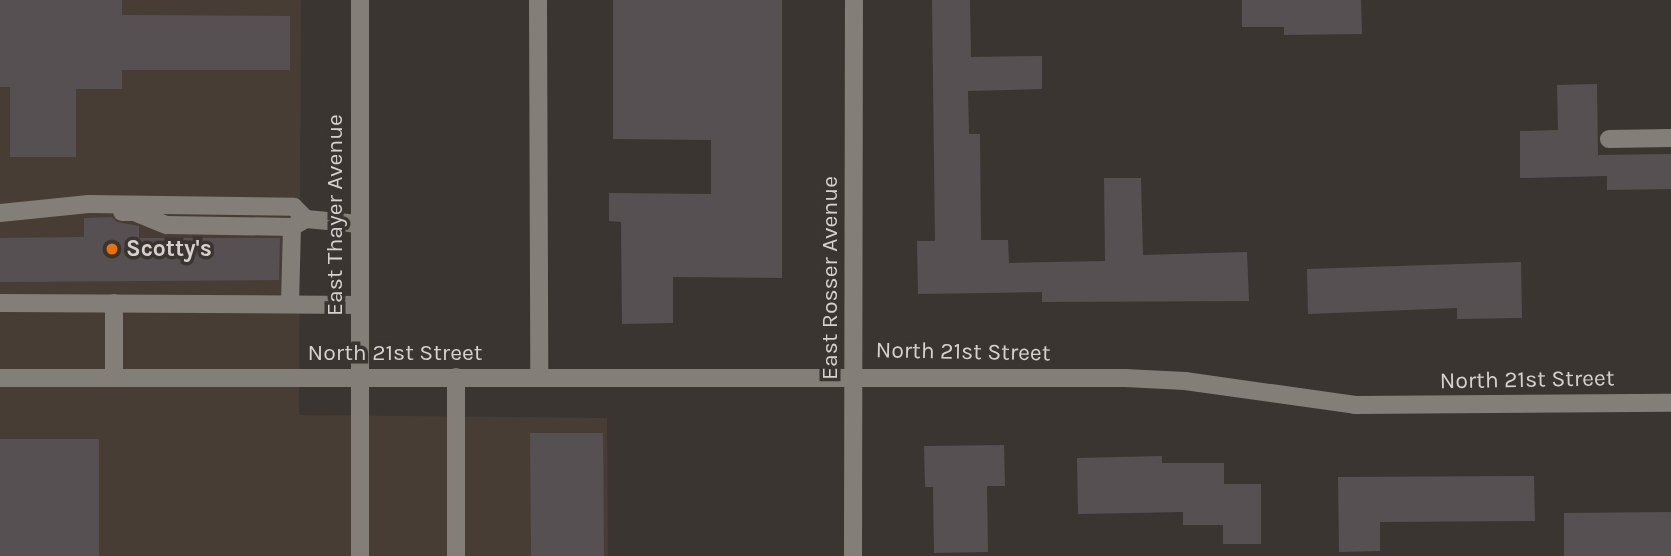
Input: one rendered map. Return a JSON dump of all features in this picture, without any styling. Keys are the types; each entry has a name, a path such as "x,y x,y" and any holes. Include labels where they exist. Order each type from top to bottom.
{"street":[{"name":"East Thayer Avenue","path":"360,0 360,556"},
{"path":"538,0 539,377"},
{"name":"East Rosser Avenue","path":"853,556 854,0"},
{"path":"1609,139 1671,138"},
{"path":"0,213 89,204 294,207 299,223 290,303"},
{"path":"299,223 360,224"},
{"path":"0,303 290,303 360,306"},
{"path":"114,303 114,378"},
{"name":"North 21st Street","path":"0,378 854,376 1154,379 1323,403 1379,406 1671,403"},
{"path":"456,377 456,556"}],"shaded area":[{"path":"0,0 301,0 299,415 607,418 608,556 0,556"}],"building":[{"path":"0,0 122,0 122,15 290,16 290,70 122,70 122,89 76,89 76,157 10,157 10,87 0,87"},
{"path":"613,0 782,0 782,278 673,277 673,323 622,324 621,222 609,221 609,193 711,194 711,140 613,139"},
{"path":"932,0 970,0 971,57 1042,56 1042,89 968,91 969,134 980,134 981,240 1008,240 1009,263 1105,261 1104,178 1141,178 1143,255 1247,252 1249,301 1042,302 1042,292 918,294 917,241 935,241"},
{"path":"1242,0 1361,0 1362,34 1284,35 1284,27 1242,27"},
{"path":"1597,84 1598,155 1671,154 1671,189 1607,190 1607,176 1520,178 1520,131 1558,130 1557,85"},
{"path":"112,217 117,222 139,226 139,238 280,238 279,280 0,282 0,238 84,237 84,218"},
{"path":"1521,262 1522,318 1457,319 1457,308 1308,314 1307,269"},
{"path":"530,433 603,433 604,556 531,556"},
{"path":"0,439 99,439 99,556 0,556"},
{"path":"1004,445 1005,486 987,486 988,552 934,553 933,487 925,487 924,446"},
{"path":"1162,456 1162,463 1224,463 1224,484 1261,484 1261,544 1223,544 1223,525 1183,525 1183,512 1078,514 1077,458"},
{"path":"1534,476 1535,521 1380,522 1380,551 1339,552 1338,477"},
{"path":"1671,512 1671,556 1564,556 1564,513"}],"place":[{"name":"Scotty's","path":"112,249"}]}
